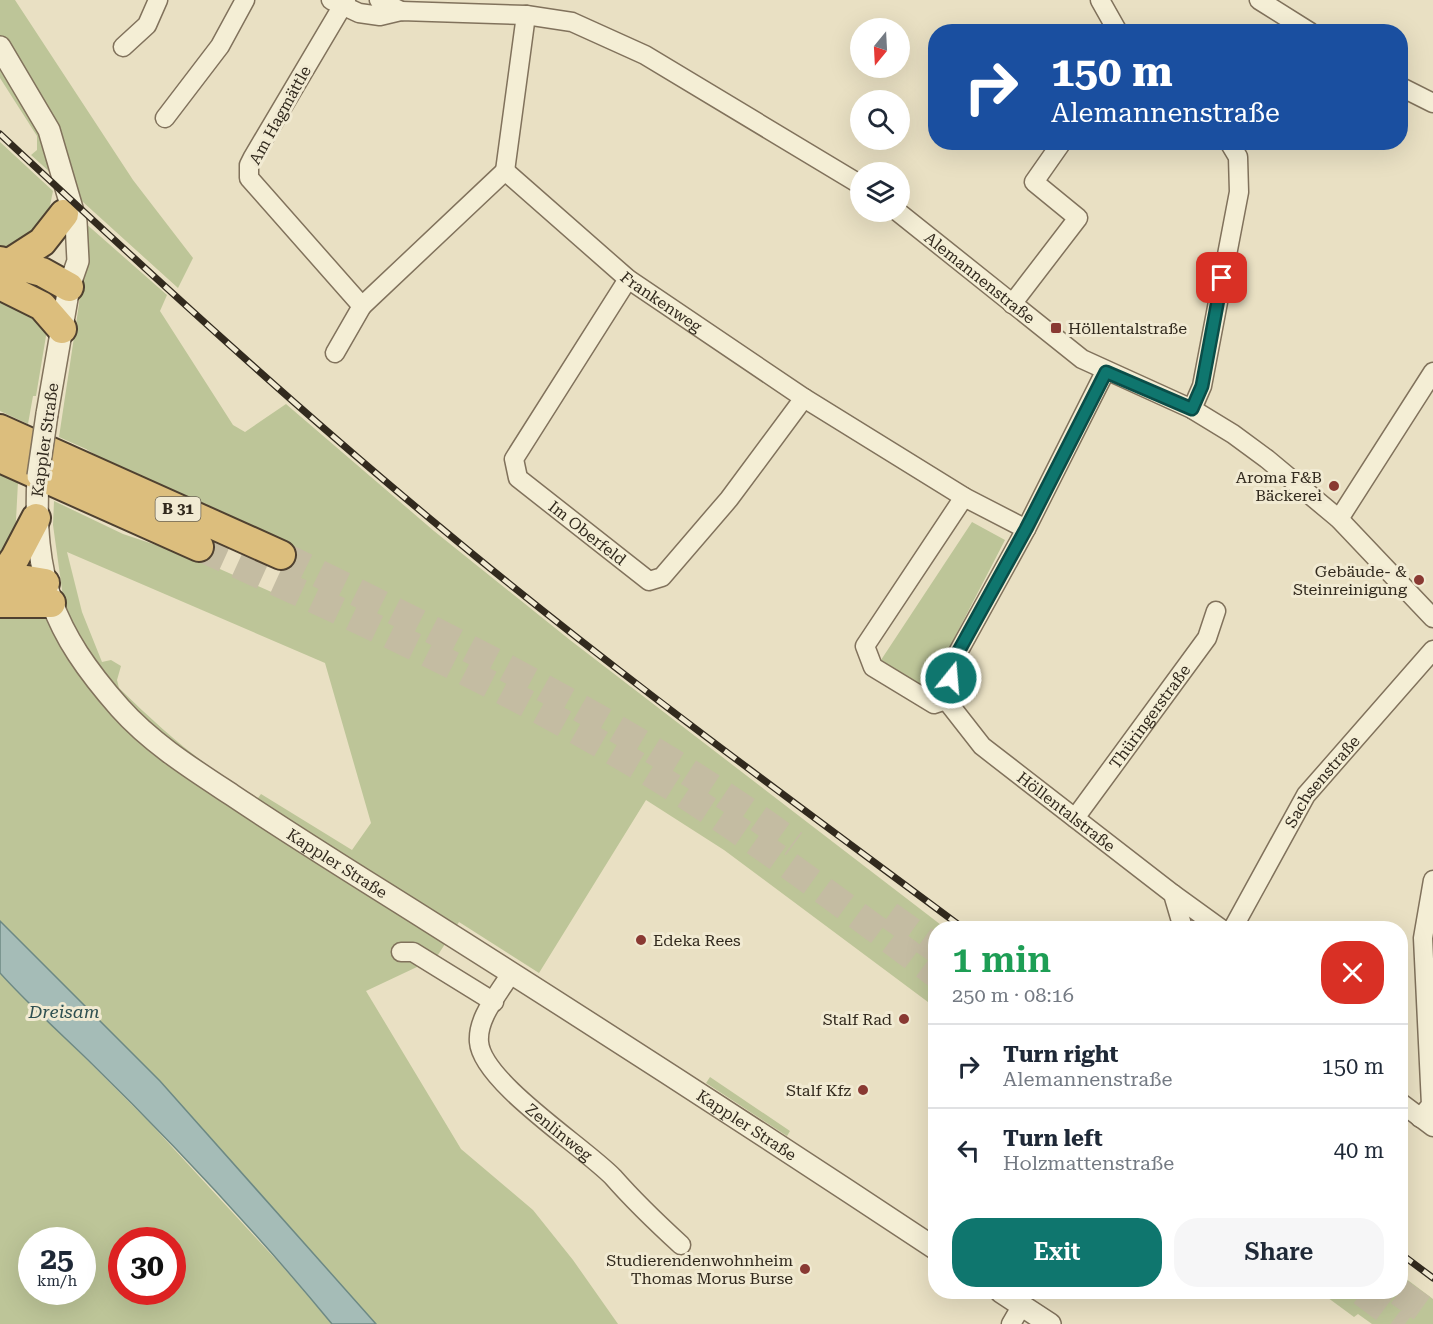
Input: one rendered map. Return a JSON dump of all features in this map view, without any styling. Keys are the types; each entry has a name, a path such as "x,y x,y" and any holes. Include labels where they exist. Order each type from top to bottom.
{"highway":[{"path":"5,275 42,242 67,207"},
{"path":"5,275 42,272 69,287"},
{"path":"5,275 42,306 62,329"},
{"name":"B 31","path":"0,429 281,555"},
{"name":"B 31","path":"0,458 199,547"},
{"path":"0,581 36,518"},
{"path":"0,581 27,580 48,593"},
{"path":"0,603 48,593"}],"street":[{"path":"123,47 147,25 158,0"},
{"path":"165,118 220,46 245,0"},
{"path":"378,0 401,11"},
{"path":"1100,0 1114,24"},
{"path":"1258,0 1297,24"},
{"path":"340,2 359,13 380,16 401,11 526,15 572,22 606,35 645,55 850,178"},
{"name":"Am Hagmättle","path":"340,2 253,157 249,165 249,178 362,306"},
{"path":"335,353 362,306 505,171 526,15"},
{"name":"Kappler Straße","path":"0,47 49,130 67,207 64,260 69,287 38,476 36,518 40,561 48,593 65,632 84,662 122,710 176,756 353,874 511,973 928,1244"},
{"path":"1408,90 1433,103"},
{"path":"1012,304 1078,218 1034,182 1056,150"},
{"path":"1192,409 1202,386 1239,192 1238,157 1234,150"},
{"name":"Frankenweg","path":"505,171 628,279 804,398 964,497 1026,529"},
{"name":"Alemannenstraße","path":"910,222 1066,349 1106,372 1192,409 1233,434 1339,519 1433,618"},
{"name":"Im Oberfeld","path":"628,279 514,459 518,478 649,581 662,577 729,499 804,398"},
{"path":"964,497 865,646 873,668 940,702 956,656 1026,529 1106,372"},
{"path":"1339,519 1433,372"},
{"name":"Thüringerstraße","path":"1075,818 1207,638 1216,611"},
{"name":"Sachsenstraße","path":"1237,921 1306,795 1433,650"},
{"name":"Höllentalstraße","path":"940,702 982,746 1210,921"},
{"path":"1408,1108 1427,1122 1431,1105 1431,1048 1423,938 1433,880"},
{"path":"1173,894 1182,921"},
{"path":"401,952 413,952 494,1002"},
{"name":"Zenlinweg","path":"511,973 482,1020 479,1042 482,1055 493,1071 612,1177 681,1245"},
{"path":"1012,1299 1050,1324"},
{"path":"1011,1324 1022,1305"}],"green space":[{"path":"0,0 15,0 133,180 193,258 178,288 31,155 37,150 37,136 0,78"},
{"path":"0,142 53,191 45,230 0,252"},
{"path":"84,222 167,295 160,311 233,425 245,432 286,404 434,531 570,640 936,921 928,921 928,1002 724,850 646,800 539,973 459,922 436,958 366,991 461,1149 533,1210 573,1260 618,1324 375,1324 160,1081 0,921 0,610 65,611 53,525 54,501 123,534 195,558 294,602 304,580 275,567 86,449 59,437 79,304","holes":["67,552 325,663 371,823 352,850 261,794 258,798 220,774 152,720 119,688 117,680 121,666 111,660 102,662 82,612"]},
{"path":"0,295 21,302 47,330 36,396 33,396 28,424 0,411"},
{"path":"0,474 18,482 15,539 0,565"},
{"path":"972,522 1005,540 945,656 938,693 928,692 881,660"},
{"path":"0,973 150,1123 332,1324 0,1324"},
{"path":"710,1077 790,1131 787,1136 706,1083"},
{"path":"1408,1280 1433,1299 1433,1324 1372,1324 1358,1314 1354,1317 1330,1299 1408,1299"}],"water":[{"name":"Dreisam","path":"0,921 160,1081 376,1324 332,1324 244,1222 183,1156 0,973"}],"tunnel":[{"path":"199,547 361,621 467,673 623,757 704,807 928,968"},
{"path":"281,555 479,654 608,724 672,762 794,844"},
{"path":"889,915 928,943"},
{"path":"1408,1298 1433,1316"},
{"path":"1371,1299 1405,1324"}],"railway":[{"path":"0,134 272,383 440,527 633,681 954,921"},
{"path":"1408,1259 1433,1278"}],"place":[{"name":"Höllentalstraße","path":"1056,328"},
{"name":"Aroma F&B Bäckerei","path":"1334,486"},
{"name":"Gebäude- & Steinreinigung","path":"1419,580"},
{"name":"Edeka Rees","path":"641,940"},
{"name":"Stalf Rad","path":"904,1019"},
{"name":"Stalf Kfz","path":"863,1090"},
{"name":"Studierendenwohnheim Thomas Morus Burse","path":"805,1269"}],"route":[{"path":"951,678 956,656 1026,529 1106,372 1192,409 1202,386 1222,278"}]}
